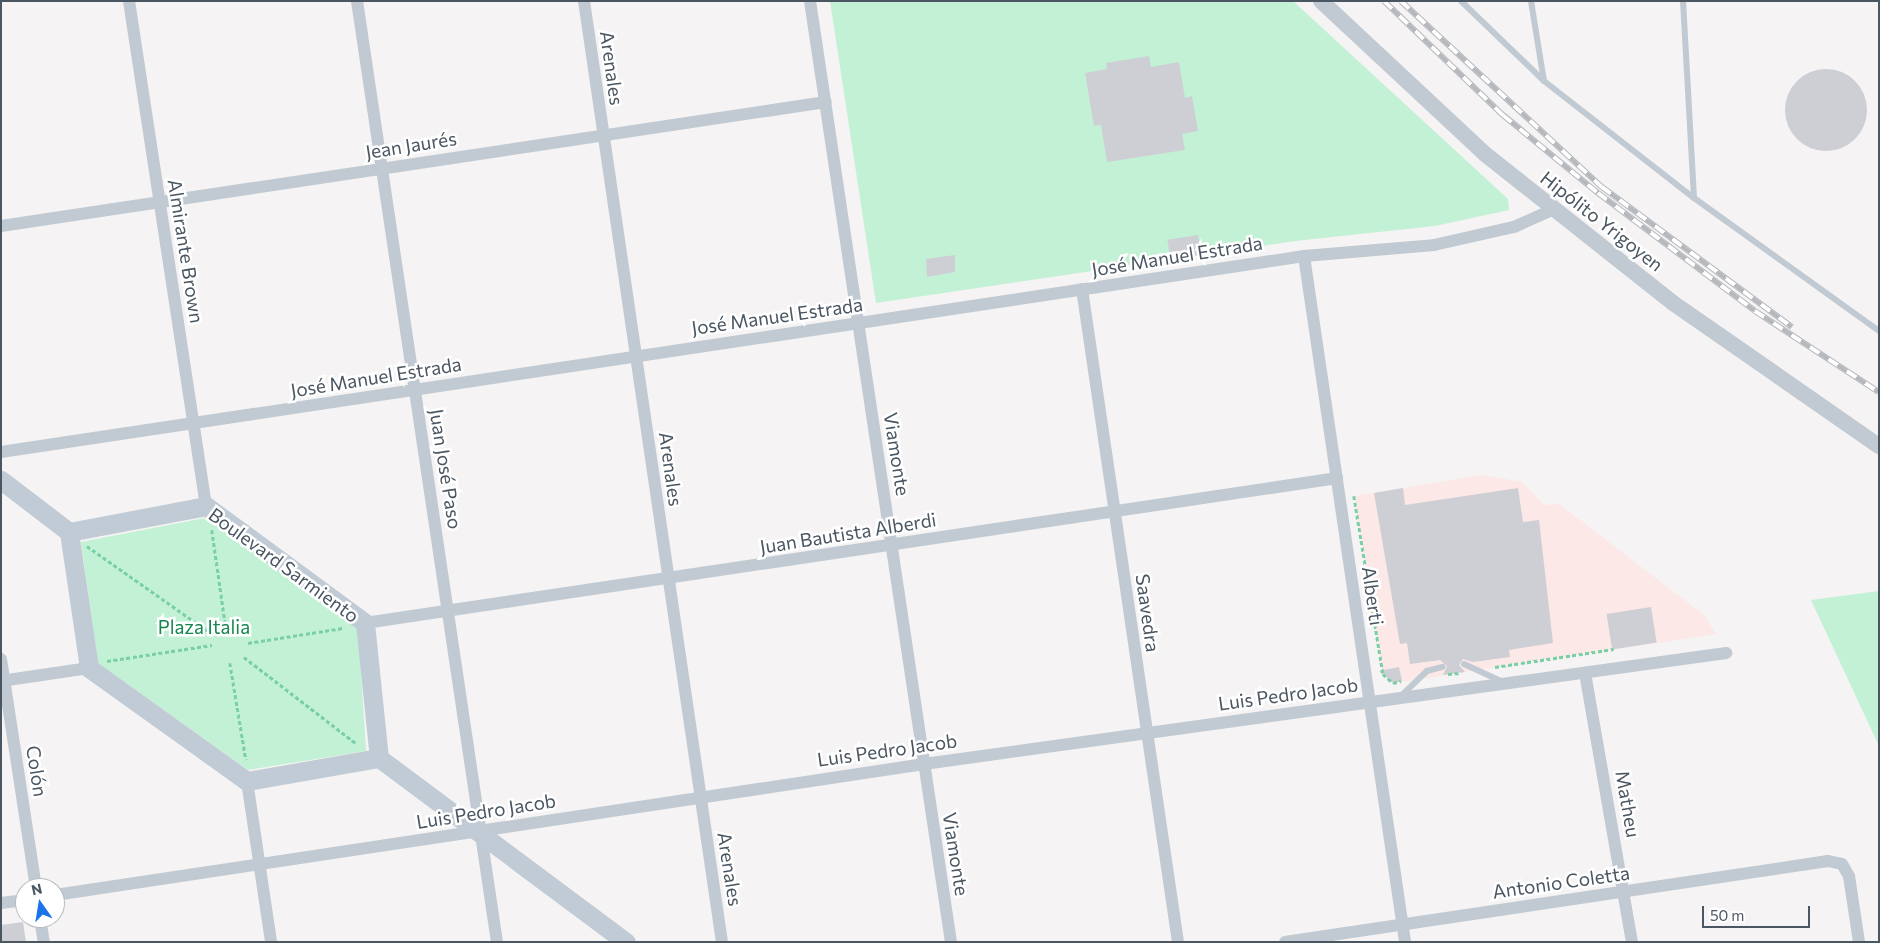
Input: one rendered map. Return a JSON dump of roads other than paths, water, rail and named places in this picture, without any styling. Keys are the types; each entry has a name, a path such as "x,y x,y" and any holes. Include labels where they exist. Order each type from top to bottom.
{"main road":[{"path":"1,480 75,537 93,665 247,776 372,755 480,831 626,942"},
{"name":"Boulevard Sarmiento","path":"75,537 206,506 357,625 372,755"}],"street":[{"name":"Almirante Brown","path":"129,1 206,506"},
{"name":"Juan José Paso","path":"357,1 497,942"},
{"name":"Arenales","path":"584,1 722,942"},
{"name":"Viamonte","path":"810,1 951,942"},
{"name":"Hipólito Yrigoyen","path":"1321,1 1485,154 1673,303 1879,446"},
{"name":"Jean Jaurés","path":"1,226 826,102"},
{"name":"José Manuel Estrada","path":"1,452 1304,256 1434,245 1514,227 1554,209"},
{"name":"Alberti","path":"1304,256 1405,942"},
{"name":"Saavedra","path":"1082,290 1178,942"},
{"name":"Juan Bautista Alberdi","path":"357,625 448,613 1337,478"},
{"name":"Luis Pedro Jacob","path":"65,893 924,764 1726,653"},
{"name":"Colón","path":"1,659 34,878"},
{"path":"3,681 93,665"},
{"name":"Matheu","path":"1585,673 1632,942"},
{"path":"247,776 271,942"},
{"name":"Antonio Coletta","path":"1285,942 1828,861 1842,864 1849,876 1859,942"},
{"path":"1,903 15,901"},
{"path":"42,928 44,942"}],"lane":[{"path":"1461,1 1544,80 1694,198 1879,331"},
{"path":"1531,1 1544,80"},
{"path":"1683,1 1694,198"},
{"path":"1464,664 1506,683"},
{"path":"1398,698 1419,679 1442,667"}],"railway":[{"path":"1384,1 1503,115 1598,193 1755,311 1879,392"},
{"path":"1401,1 1602,187 1792,327"}],"park label":[{"name":"Plaza Italia","path":"204,627"}]}
